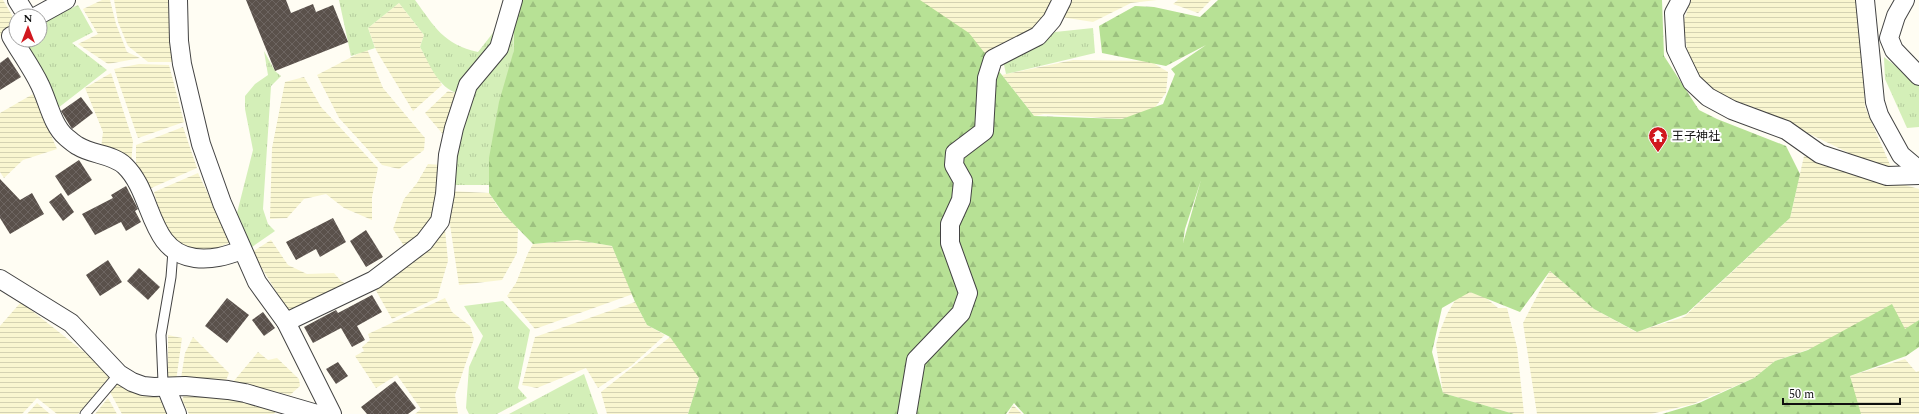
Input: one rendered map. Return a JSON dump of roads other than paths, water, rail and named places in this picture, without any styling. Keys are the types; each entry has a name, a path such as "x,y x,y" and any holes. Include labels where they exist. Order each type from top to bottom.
{"street":[{"path":"48,10 66,0"},
{"path":"178,0 179,41 182,64 201,144 222,203 257,282 286,322 332,414"},
{"path":"286,322 374,280 424,242 440,221 445,194 448,155 454,128 468,85 499,48 513,0"},
{"path":"907,414 916,360 962,313 968,293 950,243 950,224 961,200 962,181 954,165 955,153 984,131 987,78 994,60 1038,36 1052,20 1062,0"},
{"path":"1681,0 1674,13 1676,49 1692,82 1708,97 1732,110 1786,130 1820,154 1887,176 1919,174"},
{"path":"1865,0 1875,102 1877,109 1901,155 1919,170"},
{"path":"1905,0 1896,16 1889,38 1894,50 1919,76"},
{"path":"16,48 40,84 64,135 78,147 113,159 124,165 138,185 164,242 173,251 190,257 207,259 227,256 242,250"},
{"path":"0,279 70,323 119,374 132,382 143,386 185,386 228,390 245,393 317,414"},
{"path":"166,387 177,414"}],"lane":[{"path":"166,387 163,382 162,336 171,276 173,251"},
{"path":"85,414 119,374"}],"place":[{"name":"王子神社","path":"1658,153"}]}
